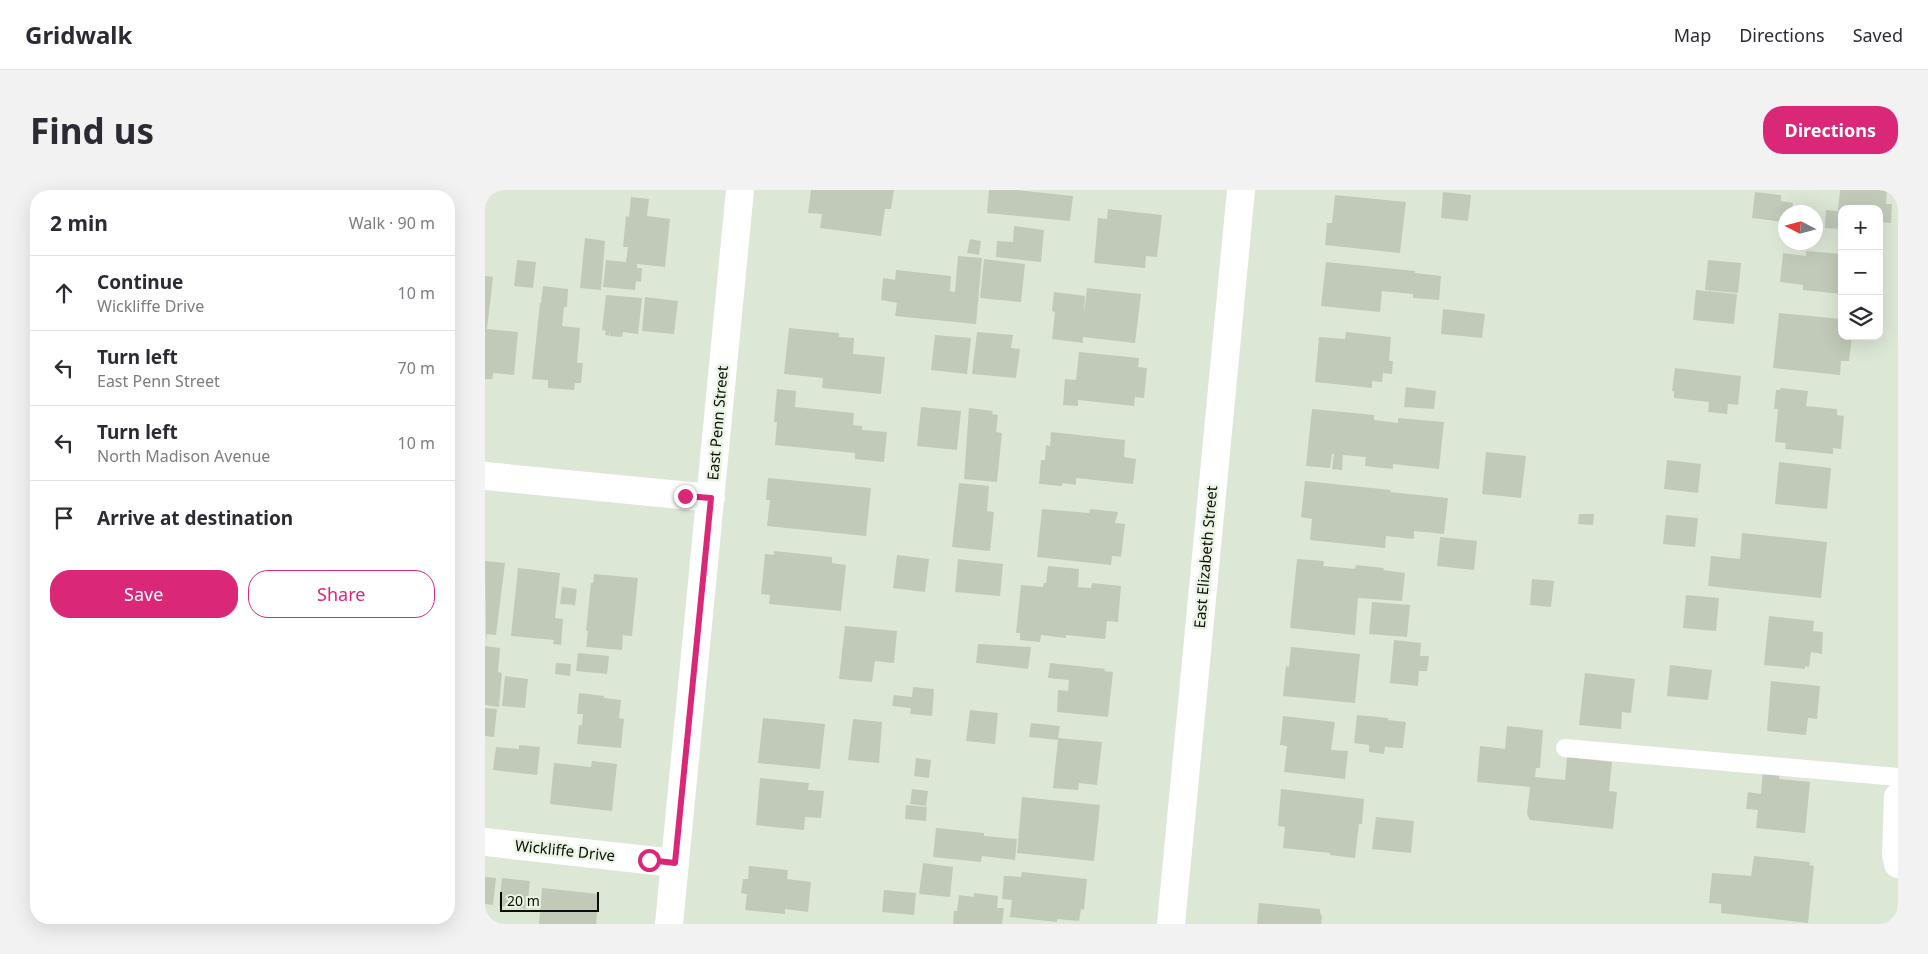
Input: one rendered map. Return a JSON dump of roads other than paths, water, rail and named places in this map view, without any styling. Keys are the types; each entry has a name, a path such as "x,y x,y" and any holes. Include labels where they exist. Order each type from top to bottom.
{"street":[{"name":"East Penn Street","path":"669,924 741,190"},
{"name":"East Elizabeth Street","path":"1171,924 1241,190"},
{"path":"485,476 711,498"},
{"path":"1898,797 1896,855 1898,864"},
{"name":"Wickliffe Drive","path":"485,842 675,863"}],"lane":[{"path":"1565,748 1898,777"}]}
